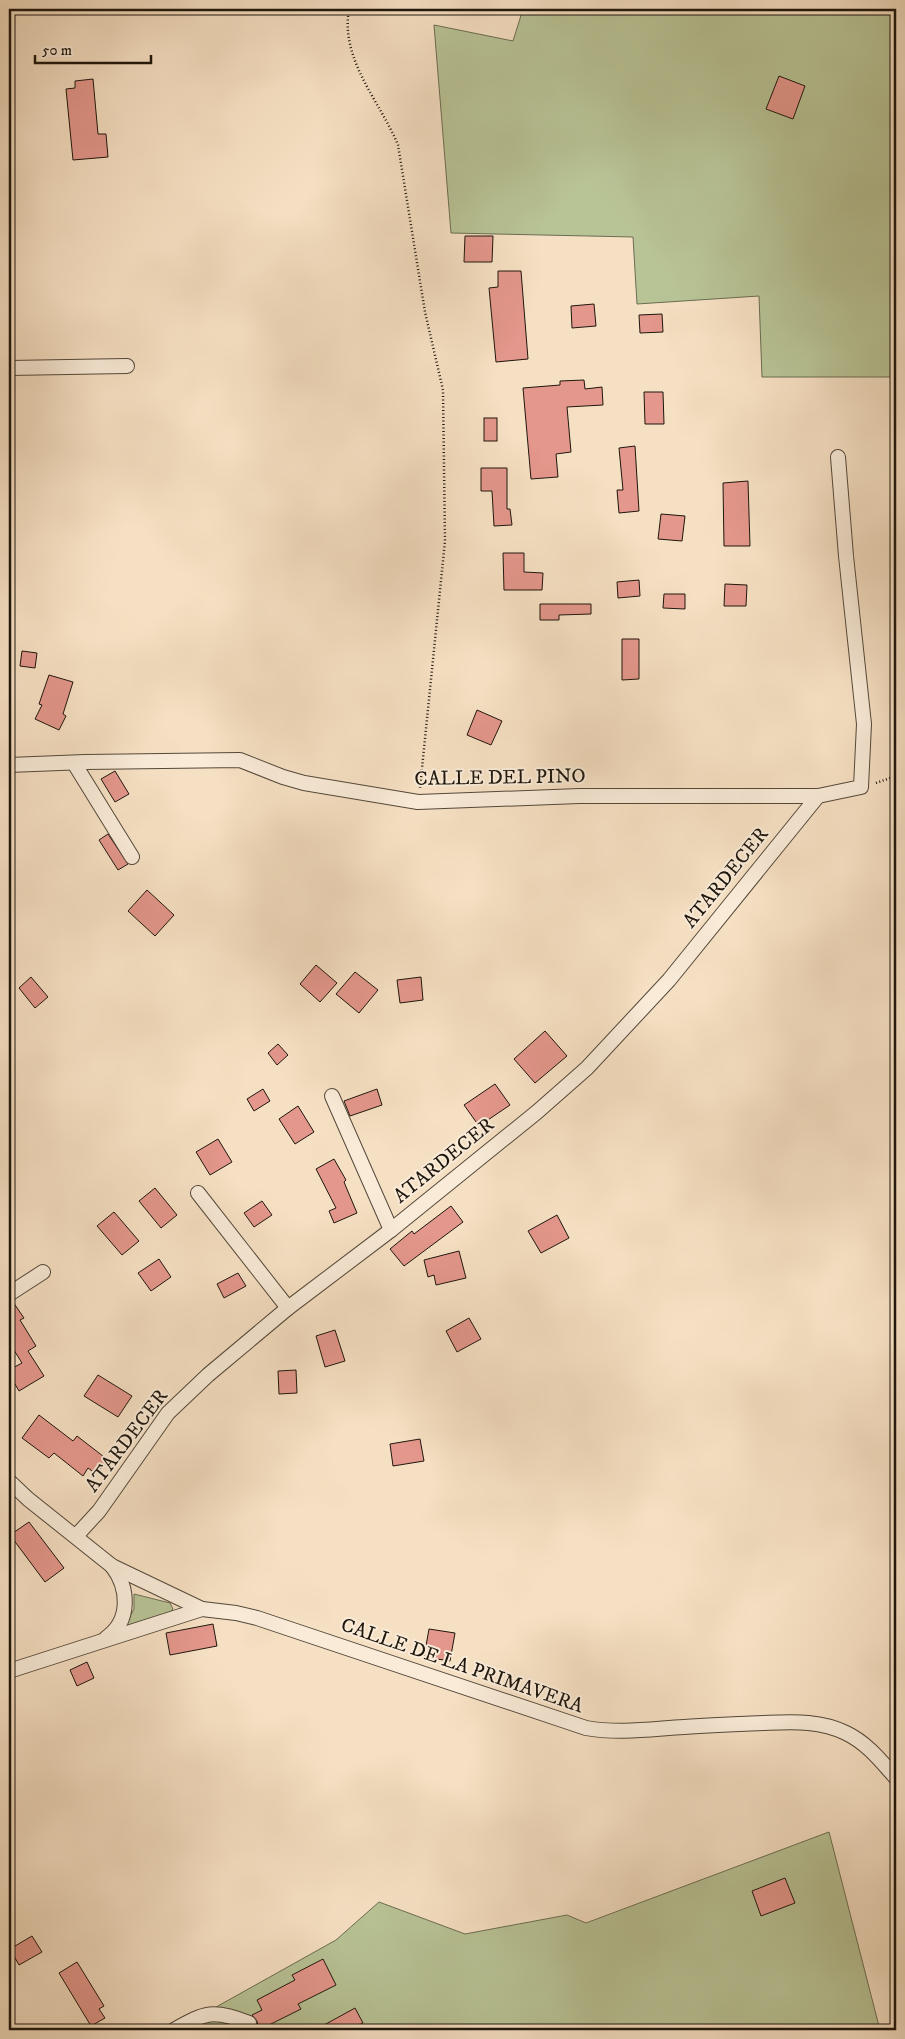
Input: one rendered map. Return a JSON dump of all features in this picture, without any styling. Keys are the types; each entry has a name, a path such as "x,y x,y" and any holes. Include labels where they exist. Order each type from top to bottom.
{"street":[{"path":"9,368 127,366"},
{"path":"818,796 861,788 864,724 846,556 838,457"},
{"name":"CALLE DEL PINO","path":"9,765 240,760 304,783 418,802 579,796 818,796"},
{"path":"74,763 132,857"},
{"name":"ATARDECER","path":"76,1536 99,1511 168,1414 208,1376 288,1308 391,1230 537,1112 586,1068 669,980 818,796"},
{"path":"332,1096 391,1230"},
{"path":"198,1193 288,1308"},
{"path":"9,1294 43,1272"},
{"path":"9,1481 28,1499 112,1566 118,1574 124,1593 124,1613 115,1631 93,1644"},
{"path":"112,1566 202,1610"},
{"name":"CALLE DE LA PRIMAVERA","path":"9,1671 202,1610 236,1613 257,1618 586,1728 616,1732 786,1722 821,1724 846,1732 857,1739 876,1755 896,1778"},
{"path":"174,2030 202,2016 217,2013 229,2015 249,2023"}],"path":[{"path":"350,9 348,35 358,68 398,144 425,312 443,390 445,541 418,802"},
{"path":"861,788 896,776"}],"green space":[{"path":"523,9 896,9 896,377 762,377 759,296 637,304 633,237 451,233 434,25 513,41"},
{"path":"134,1594 170,1603 173,1609 170,1612 125,1626 134,1609"},
{"path":"829,1832 880,2030 175,2030 336,1940 379,1902 465,1934 567,1915 586,1923"}],"building":[{"path":"779,76 805,86 793,119 766,109"},
{"path":"93,79 98,134 106,134 108,157 73,160 66,89 75,88 75,81"},
{"path":"465,236 493,236 492,262 464,262"},
{"path":"498,271 521,271 528,359 496,362 489,288 498,287"},
{"path":"594,304 596,326 572,328 571,306"},
{"path":"662,314 663,332 640,333 639,315"},
{"path":"584,380 585,389 602,387 603,405 567,407 571,452 556,454 558,477 531,479 523,388 560,385 560,381"},
{"path":"644,392 663,392 664,424 645,424"},
{"path":"484,418 497,418 497,441 484,441"},
{"path":"635,446 639,511 619,513 617,490 623,490 619,448"},
{"path":"481,468 507,468 507,509 510,509 512,525 494,526 492,491 481,491"},
{"path":"748,481 750,546 724,546 723,483"},
{"path":"661,514 685,516 682,541 658,539"},
{"path":"503,553 524,553 524,572 543,573 542,590 504,590"},
{"path":"639,580 640,596 618,598 617,582"},
{"path":"725,584 747,585 746,606 724,606"},
{"path":"664,594 685,594 685,609 663,608"},
{"path":"540,604 591,604 591,614 559,615 559,620 540,620"},
{"path":"622,639 639,639 639,679 622,680"},
{"path":"22,651 37,653 35,668 20,666"},
{"path":"49,675 73,682 63,714 66,716 59,730 35,719 42,705 39,704"},
{"path":"477,710 502,721 491,745 467,735"},
{"path":"115,771 129,794 115,802 101,779"},
{"path":"108,834 128,864 118,870 99,840"},
{"path":"147,890 174,915 155,936 128,911"},
{"path":"316,965 337,983 320,1002 300,984"},
{"path":"355,972 378,990 359,1013 336,994"},
{"path":"31,977 48,997 35,1008 19,988"},
{"path":"421,977 423,1000 400,1003 397,980"},
{"path":"545,1031 567,1056 535,1083 514,1059"},
{"path":"278,1044 288,1055 277,1065 268,1053"},
{"path":"495,1084 510,1105 479,1126 464,1105"},
{"path":"263,1089 270,1101 254,1111 247,1099"},
{"path":"377,1089 382,1105 350,1116 344,1101"},
{"path":"298,1106 314,1132 295,1144 279,1119"},
{"path":"218,1139 232,1162 210,1175 196,1152"},
{"path":"334,1159 346,1180 344,1182 357,1213 334,1223 329,1211 336,1208 316,1169"},
{"path":"155,1188 177,1215 161,1228 139,1201"},
{"path":"262,1201 272,1215 254,1227 244,1213"},
{"path":"451,1206 463,1222 404,1266 390,1249 412,1231 414,1234"},
{"path":"114,1212 139,1241 122,1255 97,1226"},
{"path":"557,1215 569,1238 541,1253 528,1231"},
{"path":"459,1251 466,1278 436,1285 434,1275 428,1277 424,1260"},
{"path":"159,1259 171,1277 151,1291 138,1273"},
{"path":"238,1273 246,1286 224,1298 217,1284"},
{"path":"13,1302 24,1318 20,1320 36,1346 28,1351 44,1376 19,1391 9,1374 9,1370 22,1363 9,1342 9,1303"},
{"path":"469,1318 481,1339 457,1352 446,1331"},
{"path":"335,1330 345,1361 325,1367 316,1336"},
{"path":"296,1370 297,1393 279,1394 278,1371"},
{"path":"98,1375 132,1396 118,1417 84,1396"},
{"path":"39,1415 73,1441 77,1436 108,1460 96,1474 88,1468 83,1476 54,1453 49,1458 22,1438"},
{"path":"420,1439 424,1461 393,1466 390,1444"},
{"path":"29,1522 64,1568 45,1582 10,1535"},
{"path":"213,1624 217,1646 170,1655 166,1633"},
{"path":"429,1629 455,1633 450,1661 424,1657"},
{"path":"87,1662 94,1678 77,1686 70,1670"},
{"path":"785,1878 795,1903 761,1916 752,1891"},
{"path":"32,1936 42,1952 19,1965 10,1949"},
{"path":"323,1959 336,1985 298,2004 301,2009 259,2030 257,2021 252,2015 262,2010 257,2000 295,1980 292,1975"},
{"path":"77,1962 104,2006 99,2009 105,2018 91,2026 59,1973"},
{"path":"355,2008 363,2023 348,2030 315,2030"}]}
